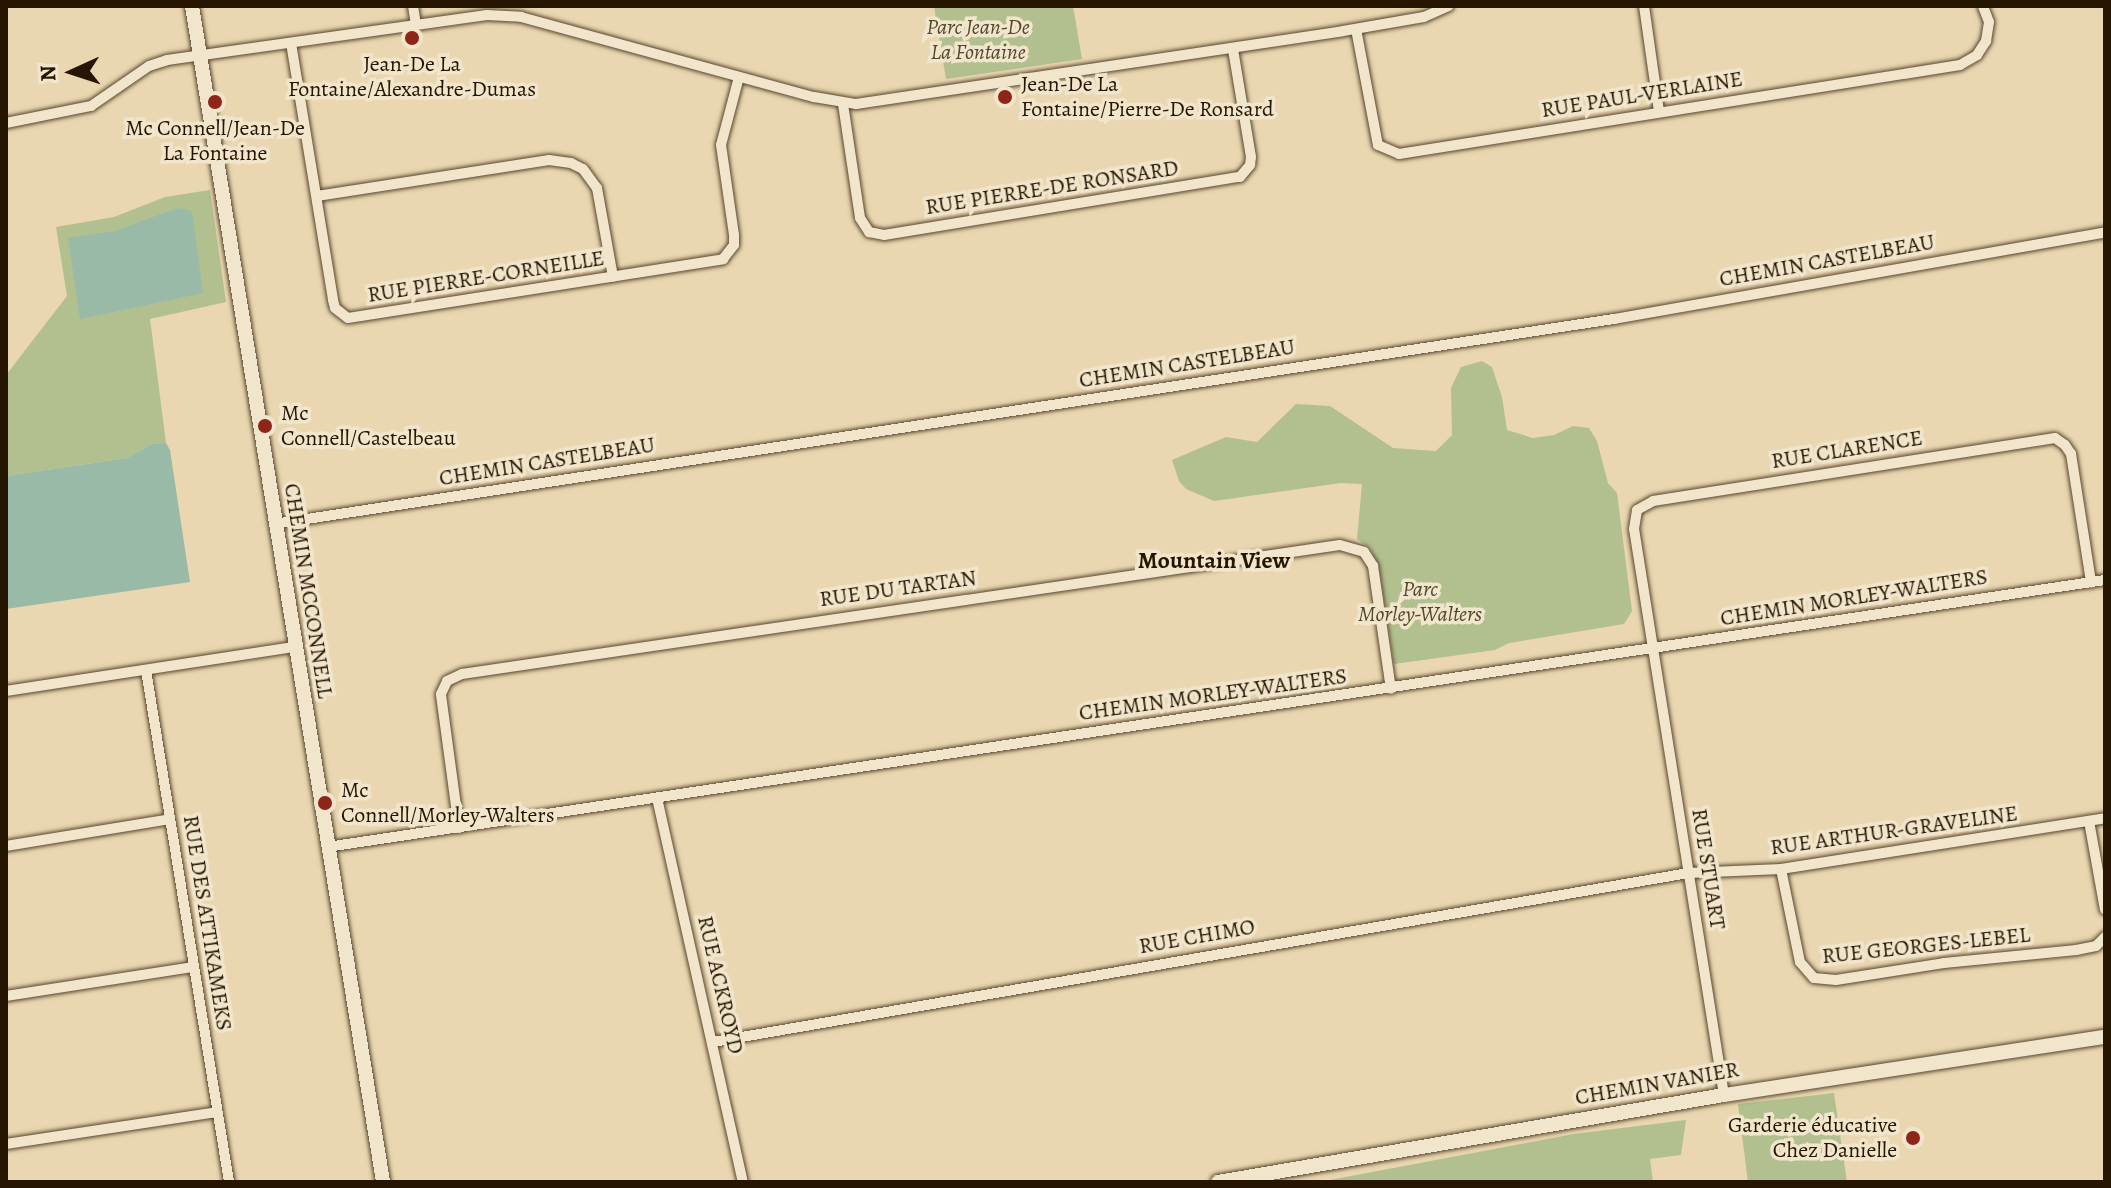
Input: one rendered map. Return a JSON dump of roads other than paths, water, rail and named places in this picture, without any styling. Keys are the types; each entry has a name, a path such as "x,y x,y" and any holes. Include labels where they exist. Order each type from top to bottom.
{"street":[{"name":"CHEMIN MCCONNELL","path":"192,6 383,1182"},
{"path":"413,6 416,24"},
{"path":"6,123 80,110 149,66 416,24 521,11 739,77 843,104 902,100 1233,49 1424,17 1449,6"},
{"path":"1644,6 1659,112"},
{"name":"RUE PAUL-VERLAINE","path":"1356,29 1375,137 1378,145 1390,153 1960,65 1977,55 1986,41 1989,22 1983,6"},
{"name":"RUE PIERRE-CORNEILLE","path":"291,43 333,300 335,308 348,318 715,262 730,253 734,235 721,145 739,77"},
{"name":"RUE PIERRE-DE RONSARD","path":"843,104 860,218 869,232 884,235 1240,177 1250,165 1251,157 1233,49"},
{"path":"317,196 549,160 571,163 583,169 597,188 613,277"},
{"name":"CHEMIN CASTELBEAU","path":"274,524 1614,319 2105,232"},
{"name":"RUE CLARENCE","path":"1653,649 1633,523 1641,505 2043,438 2059,441 2071,454 2091,582"},
{"name":"RUE DU TARTAN","path":"459,828 441,694 447,681 462,674 1340,545 1364,552 1373,566 1391,689"},
{"name":"CHEMIN MORLEY-WALTERS","path":"327,847 2105,580"},
{"path":"6,691 294,647"},
{"name":"RUE STUART","path":"1653,649 1724,1095"},
{"name":"RUE DES ATTIKAMEKS","path":"146,670 229,1182"},
{"name":"RUE ACKROYD","path":"657,798 743,1182"},
{"name":"RUE ARTHUR-GRAVELINE","path":"1688,873 1781,869 2105,818"},
{"path":"6,846 170,819"},
{"path":"2089,821 2105,910"},
{"name":"RUE GEORGES-LEBEL","path":"1781,869 1800,962 1814,978 1836,980 1944,963 2076,950 2096,946 2105,937"},
{"name":"RUE CHIMO","path":"713,1042 1688,873"},
{"path":"6,996 194,967"},
{"name":"CHEMIN VANIER","path":"1218,1182 1724,1095 2105,1037"},
{"path":"6,1144 217,1112"}],"place":[{"name":"Jean-De La Fontaine/Alexandre-Dumas","path":"412,38"},
{"name":"Jean-De La Fontaine/Pierre-De Ronsard","path":"1005,97"},
{"name":"Mc Connell/Jean-De La Fontaine","path":"215,102"},
{"name":"Mc Connell/Castelbeau","path":"265,426"},
{"name":"Mc Connell/Morley-Walters","path":"325,803"},
{"name":"Garderie éducative Chez Danielle","path":"1913,1138"}],"district":[{"name":"Mountain View","path":"1214,561"}],"park label":[{"name":"Parc Jean-De La Fontaine","path":"978,40"},
{"name":"Parc Morley-Walters","path":"1420,602"}]}
